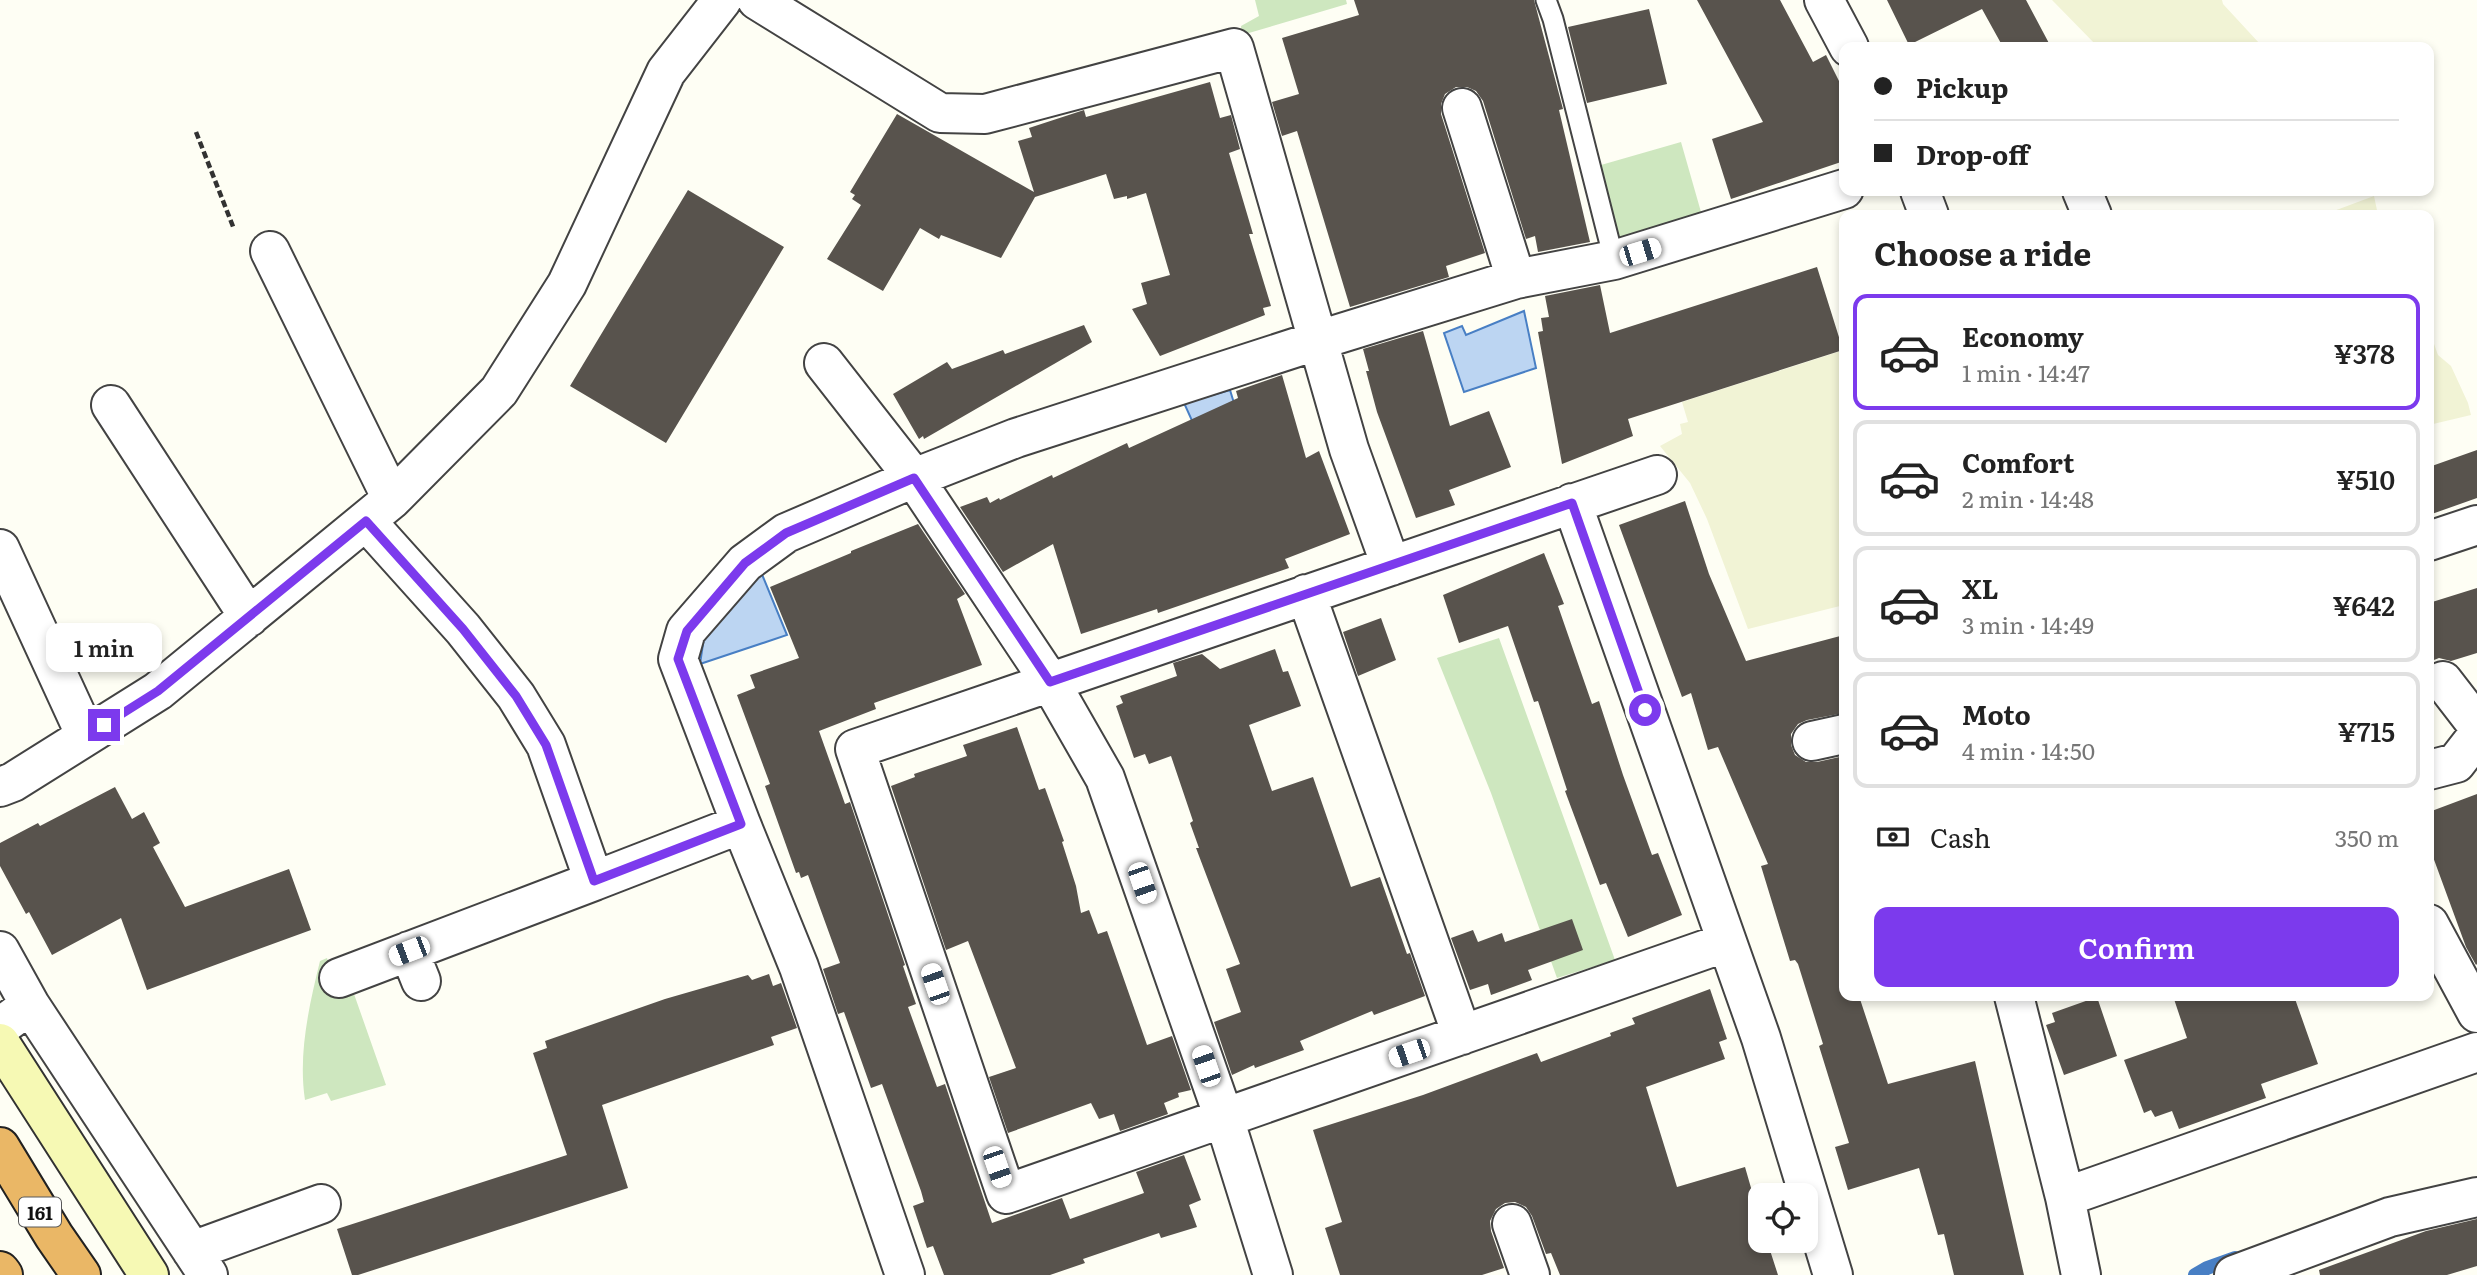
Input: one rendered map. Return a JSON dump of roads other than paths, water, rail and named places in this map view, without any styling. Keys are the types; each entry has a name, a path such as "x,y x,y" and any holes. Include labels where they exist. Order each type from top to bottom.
{"highway":[{"name":"161","path":"0,1147 81,1275"}],"street":[{"path":"0,787 13,782 158,691 379,510 499,391 567,285 666,72 722,0"},
{"path":"757,0 940,113 985,114 1234,48 1349,449 1391,566"},
{"path":"1824,0 1846,42"},
{"path":"1462,108 1516,279"},
{"path":"905,1275 799,967 678,659 687,631 745,563 786,533 1016,438 1516,279 1614,260 1839,191"},
{"path":"270,251 379,510 463,629 516,696 546,745 594,881"},
{"path":"824,363 914,478 1050,682 1105,778 1224,1118 1273,1275"},
{"path":"111,405 249,617"},
{"path":"1657,475 855,749 1006,1194 1727,942"},
{"path":"1572,503 1761,1038 1833,1275"},
{"path":"2434,539 2477,524"},
{"path":"0,549 86,736"},
{"path":"1306,594 1461,1035"},
{"path":"2444,681 2477,725"},
{"path":"2434,769 2456,763 2477,736"},
{"path":"339,978 415,966 594,881 741,824"},
{"path":"2434,934 2477,1013"},
{"path":"0,951 15,1016 200,1263 321,1204"},
{"path":"2015,1001 2081,1275"},
{"path":"0,1043 149,1275"},
{"path":"2064,1197 2477,1052"},
{"path":"2234,1275 2390,1217 2477,1197"},
{"path":"1512,1224 1530,1275"}],"lane":[{"path":"1545,0 1553,19 1614,260"}],"water":[{"path":"1524,311 1536,368 1464,392 1444,333 1462,326 1466,335"},
{"path":"1230,390 1254,469 1222,487 1184,403"},
{"path":"761,572 787,635 700,664 704,637"}],"waterway":[{"path":"2195,1275 2235,1258"}]}
